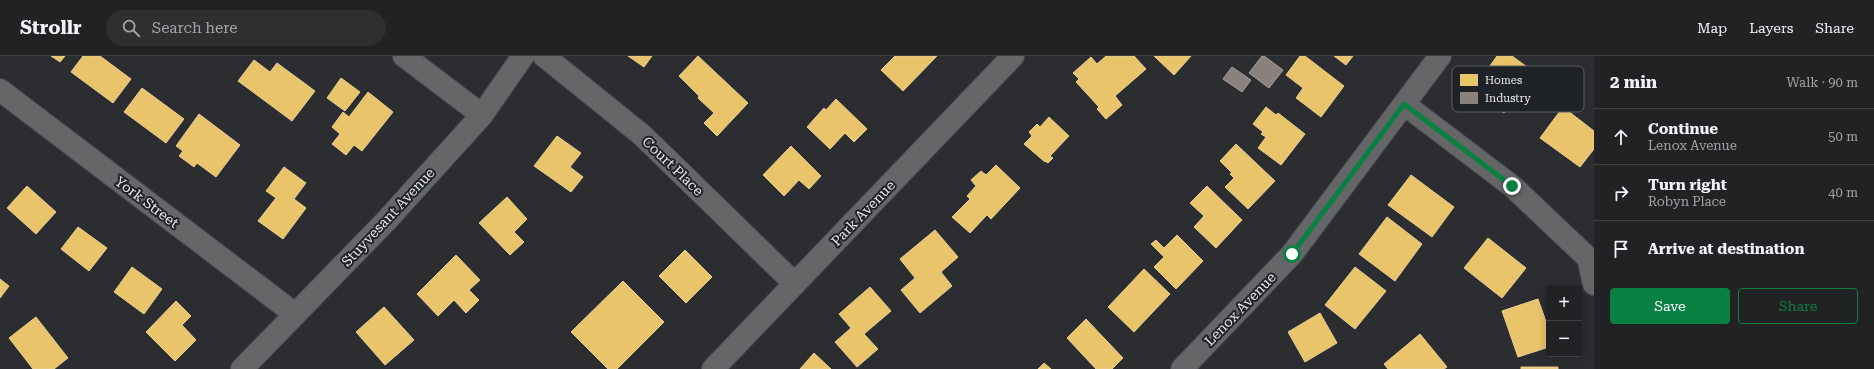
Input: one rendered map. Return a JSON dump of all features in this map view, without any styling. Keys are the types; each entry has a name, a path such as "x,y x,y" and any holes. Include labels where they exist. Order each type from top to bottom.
{"street":[{"path":"404,56 482,115"},
{"name":"Stuyvesant Avenue","path":"242,369 386,221 482,115 523,56"},
{"name":"Court Place","path":"544,56 642,135 795,284"},
{"name":"Park Avenue","path":"713,369 1013,56"},
{"name":"Lenox Avenue","path":"1182,369 1292,254 1440,56"},
{"name":"York Street","path":"0,90 295,314"},
{"path":"1404,104 1512,186 1588,258 1594,284"}],"building: Homes":[{"path":"51,56 65,56 60,62"},
{"path":"83,56 100,56 131,79 113,103 71,72"},
{"path":"628,56 652,56 644,67"},
{"path":"698,56 748,103 717,136 704,123 714,113 698,98 699,96 679,76"},
{"path":"895,56 937,56 903,91 881,70"},
{"path":"1106,56 1134,56 1146,69 1115,96 1122,105 1106,119 1097,109 1099,107 1076,82 1079,79 1073,73 1091,57 1097,64"},
{"path":"1154,56 1191,56 1174,75"},
{"path":"1300,56 1305,56 1344,86 1321,117 1296,98 1303,88 1286,75"},
{"path":"1334,56 1353,56 1346,65"},
{"path":"1497,56 1512,56 1526,66 1490,66"},
{"path":"254,60 270,72 277,63 315,91 292,121 238,81"},
{"path":"341,78 360,92 345,111 327,98"},
{"path":"142,88 184,119 166,143 124,112"},
{"path":"368,92 393,112 362,151 354,145 346,155 332,144 340,134 332,127 343,112 349,117"},
{"path":"836,99 867,129 854,142 845,133 830,149 807,127 824,108 826,110"},
{"path":"1266,107 1276,115 1278,113 1305,134 1281,165 1258,148 1266,137 1261,134 1263,132 1253,124"},
{"path":"1559,112 1569,112 1594,131 1594,149 1580,167 1540,138"},
{"path":"199,114 240,145 216,177 197,163 194,167 179,156 183,151 176,146"},
{"path":"1049,117 1069,136 1050,156 1053,158 1048,163 1024,144 1032,136 1029,132 1037,124 1040,127"},
{"path":"557,136 581,153 570,167 583,177 571,192 534,166"},
{"path":"1236,144 1275,181 1248,209 1225,187 1234,178 1230,174 1232,173 1220,161"},
{"path":"791,146 821,176 809,189 799,180 784,196 763,175"},
{"path":"996,165 1020,188 991,219 987,215 970,233 952,217 970,199 967,196 976,186 971,180 981,171 986,175"},
{"path":"284,167 306,183 294,199 306,208 283,239 258,221 276,198 266,191"},
{"path":"1411,175 1454,207 1432,237 1388,205"},
{"path":"27,186 56,212 36,234 7,208"},
{"path":"1207,186 1242,220 1216,248 1194,227 1204,216 1190,203"},
{"path":"507,197 527,219 514,232 524,242 510,255 479,223"},
{"path":"1387,217 1422,244 1395,281 1359,254"},
{"path":"78,227 107,248 89,271 61,249"},
{"path":"935,230 958,257 941,272 952,286 920,313 901,290 915,278 900,259"},
{"path":"1177,235 1203,261 1176,289 1154,267 1164,257 1151,244 1156,240 1164,248"},
{"path":"1488,238 1526,268 1502,298 1464,268"},
{"path":"685,250 712,277 686,303 659,276"},
{"path":"456,255 480,280 469,290 479,300 466,313 454,300 438,316 417,294"},
{"path":"132,267 162,289 144,314 114,292"},
{"path":"1355,267 1386,291 1355,329 1325,305"},
{"path":"1144,269 1170,294 1134,332 1108,307"},
{"path":"0,279 9,286 0,298"},
{"path":"623,281 664,322 617,369 608,369 571,332"},
{"path":"870,287 891,311 864,334 878,349 857,367 835,342 851,328 839,314"},
{"path":"1538,299 1546,322 1546,348 1518,357 1502,311"},
{"path":"176,301 191,316 182,325 196,340 175,361 146,332"},
{"path":"384,307 414,340 385,365 356,332"},
{"path":"1320,313 1337,343 1305,362 1288,332"},
{"path":"36,317 68,358 54,369 33,369 9,338"},
{"path":"1086,319 1123,358 1112,369 1096,369 1067,338"},
{"path":"1420,334 1447,367 1444,369 1388,369 1384,364"},
{"path":"814,353 831,369 800,369"},
{"path":"1044,363 1051,369 1038,369"},
{"path":"1521,367 1558,367 1558,369 1521,369"}],"building: Industry":[{"path":"1262,56 1283,70 1269,88 1249,73"},
{"path":"1232,67 1251,80 1242,92 1223,79"}],"route":[{"path":"1292,254 1404,104 1512,186"}]}
